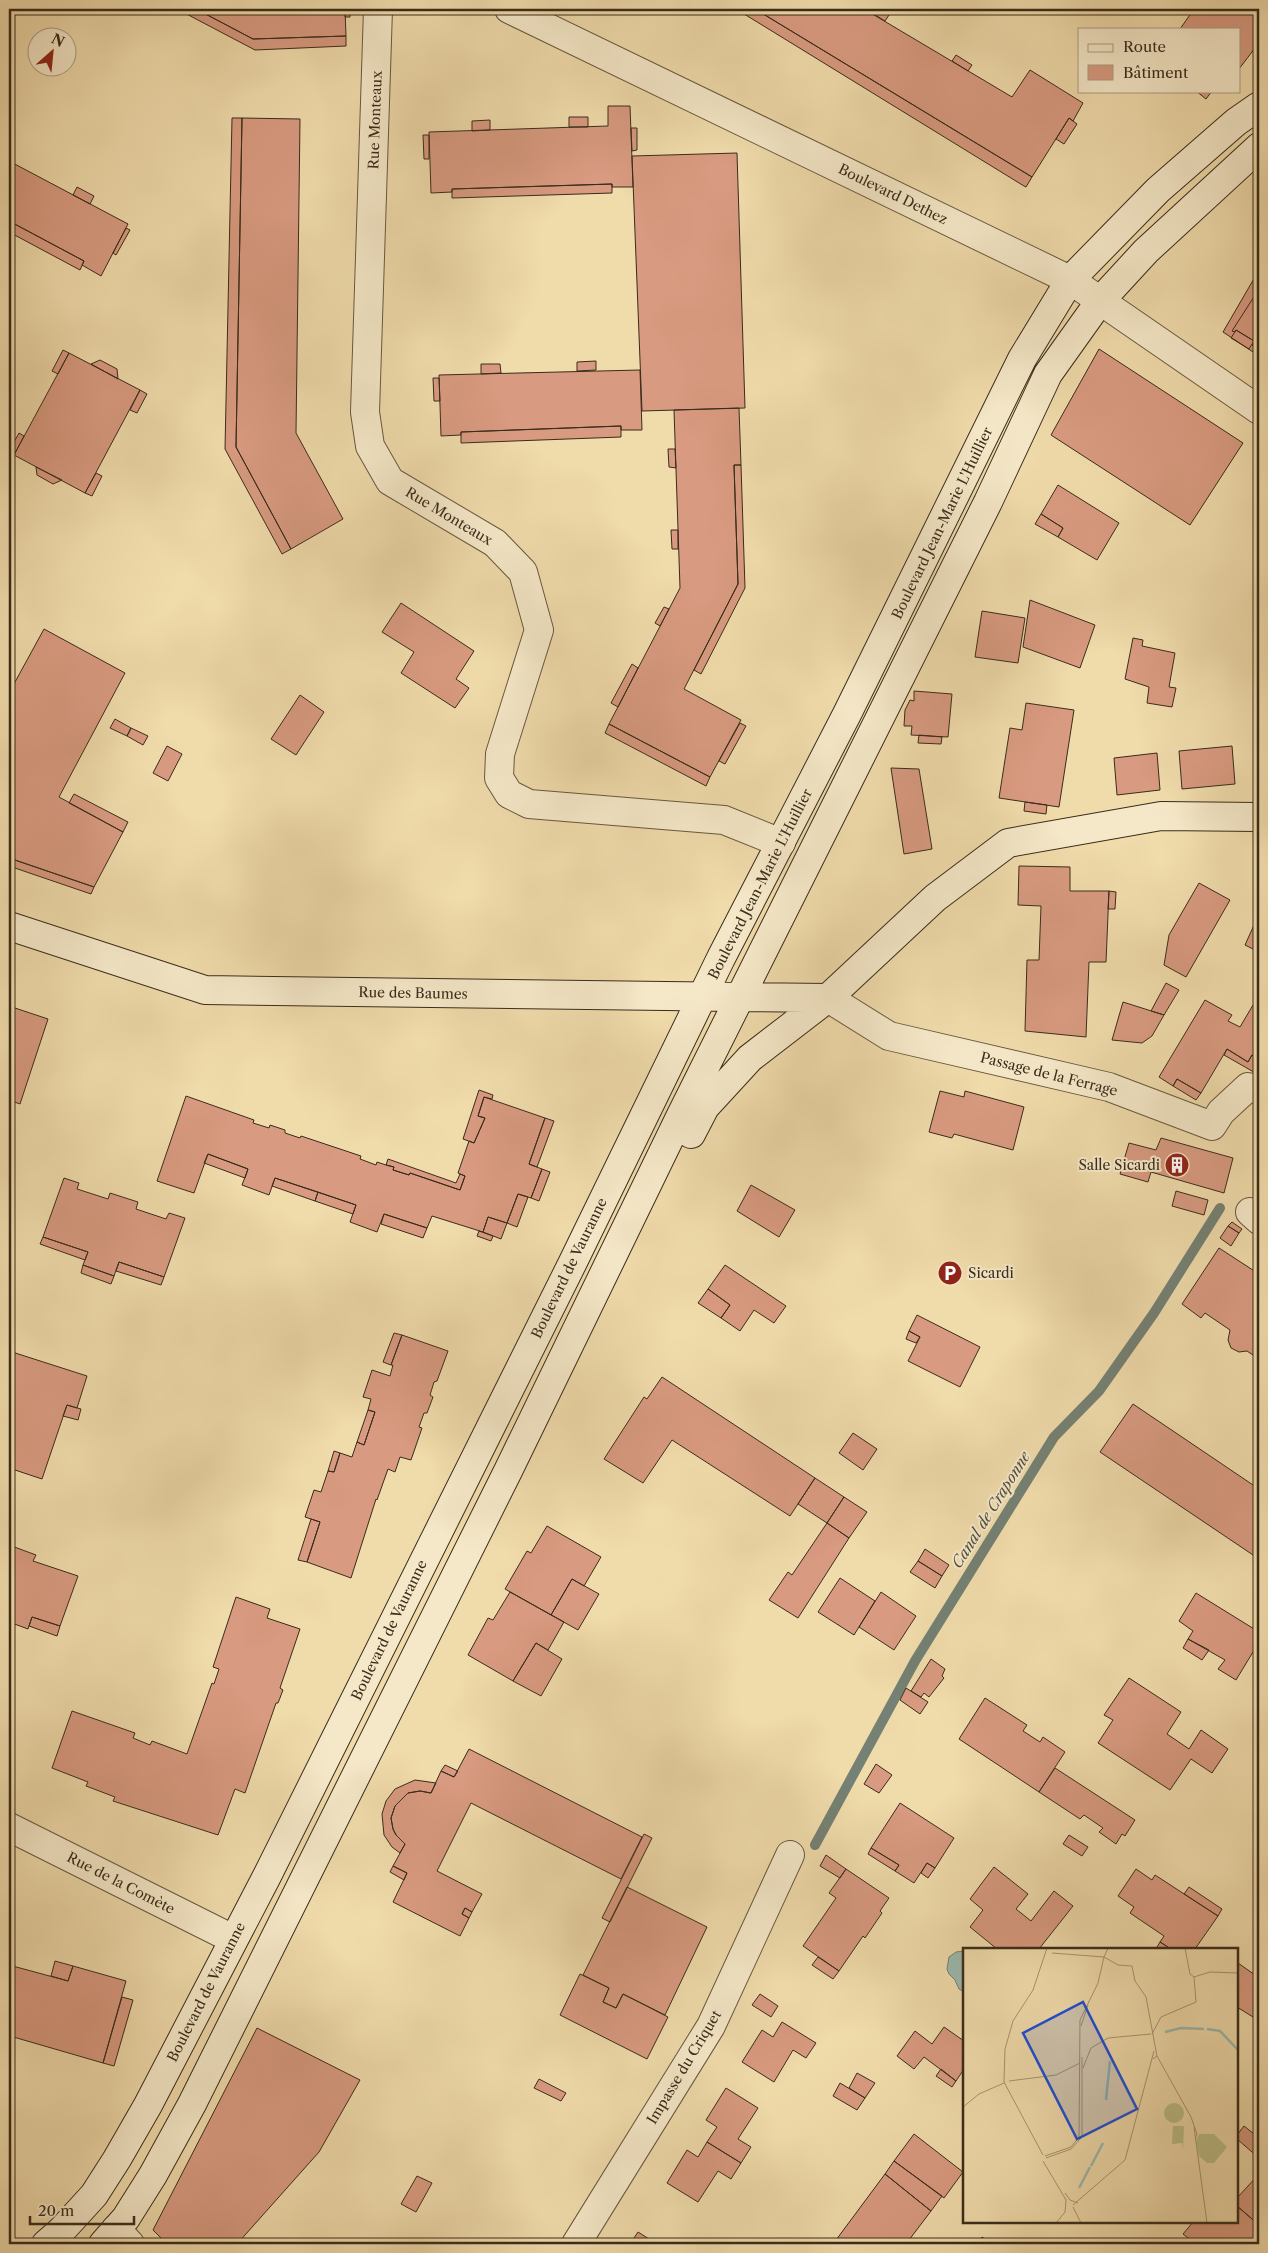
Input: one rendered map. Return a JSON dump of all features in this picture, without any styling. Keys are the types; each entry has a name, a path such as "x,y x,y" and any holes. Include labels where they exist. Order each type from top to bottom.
{"street":[{"name":"Rue Monteaux","path":"378,9 365,412 370,446 390,481 495,543 523,572 540,630 500,754 499,778 509,794 529,804 724,820 781,843"},
{"name":"Boulevard Dethez","path":"509,9 1070,280 1259,410"},
{"name":"Boulevard Jean-Marie L'Huillier","path":"702,998 847,714 995,418 1022,359 1070,280 1158,190 1236,122 1259,106"},
{"path":"117,2239 126,2218 153,2175 192,2104 508,1471 739,998 949,582 1048,374 1100,301 1146,251 1259,147"},
{"path":"662,1155 688,1140 705,1107 750,1058 828,998 934,898 1008,843 1162,816 1259,817"},
{"name":"Rue des Baumes","path":"9,926 205,990 702,998 828,998"},
{"name":"Boulevard de Vauranne","path":"46,2244 62,2230 94,2195 148,2105 267,1876 573,1262 702,998"},
{"name":"Passage de la Ferrage","path":"828,998 889,1036 1109,1087 1212,1126 1221,1112 1248,1086 1259,1090"},
{"name":"Rue de la Comète","path":"9,1827 233,1939"},
{"name":"Impasse du Criquet","path":"576,2244 711,2026 790,1855"}],"water":[{"path":"963,1951 963,1991 959,1989 947,1969 949,1957 956,1952"}],"building":[{"path":"177,9 196,9 253,39 346,36 346,46 255,50"},
{"path":"196,9 345,9 346,36 253,39"},
{"path":"345,9 350,9 350,17 345,17"},
{"path":"736,9 755,9 1032,177 1026,187 1024,186"},
{"path":"755,9 864,9 1012,97 1030,70 1083,103 1073,121 1069,118 1032,177"},
{"path":"870,9 879,9 889,15 885,21 869,11"},
{"path":"1194,9 1259,9 1259,45 1240,68 1240,28 1181,28"},
{"path":"956,55 972,65 968,71 952,61"},
{"path":"1197,92 1211,92 1206,99"},
{"path":"608,106 630,106 633,187 612,187 612,184 452,189 452,192 431,193 429,132 608,126"},
{"path":"569,117 588,117 588,127 569,127"},
{"path":"232,118 242,118 236,447 291,549 282,554 225,449"},
{"path":"242,118 300,119 296,433 343,519 291,549 236,447"},
{"path":"1069,118 1077,124 1064,144 1056,139"},
{"path":"490,120 490,130 472,131 472,121"},
{"path":"631,128 637,128 637,150 632,151"},
{"path":"423,135 429,135 429,159 424,159"},
{"path":"737,153 745,408 642,411 632,156"},
{"path":"9,161 128,224 101,276 82,265 84,261 9,221"},
{"path":"612,184 612,193 452,198 452,189"},
{"path":"77,187 94,196 90,204 73,195"},
{"path":"9,221 84,261 80,270 9,232"},
{"path":"126,228 130,230 116,255 113,253"},
{"path":"1259,270 1259,356 1223,332"},
{"path":"1259,273 1259,287 1253,283"},
{"path":"1259,289 1259,350 1252,345 1254,341 1236,330 1235,332 1232,331"},
{"path":"1236,330 1254,341 1249,349 1231,338"},
{"path":"1099,349 1243,443 1190,525 1051,435"},
{"path":"63,350 69,353 58,374 52,371"},
{"path":"69,353 140,390 85,493 14,455"},
{"path":"100,360 117,369 118,379 91,364"},
{"path":"596,361 596,370 577,371 577,362"},
{"path":"481,364 500,364 501,373 481,374"},
{"path":"640,370 642,430 621,430 621,426 461,432 461,435 441,436 439,375"},
{"path":"433,378 439,378 440,401 434,401"},
{"path":"140,390 147,394 137,413 130,410"},
{"path":"739,408 741,465 734,465 738,584 684,689 741,720 710,777 609,724 680,588 674,410"},
{"path":"621,426 621,437 461,443 461,432"},
{"path":"19,433 24,436 14,455 9,451"},
{"path":"668,449 675,449 676,468 669,467"},
{"path":"734,465 741,465 745,588 701,674 694,670 738,584"},
{"path":"36,467 62,480 53,484 37,475"},
{"path":"96,473 102,476 92,496 85,493"},
{"path":"1058,485 1119,523 1097,560 1058,537 1063,528 1041,514"},
{"path":"1041,514 1063,528 1058,537 1035,524"},
{"path":"671,530 678,530 678,549 672,549"},
{"path":"1030,600 1095,625 1080,668 1023,647"},
{"path":"401,603 474,651 456,679 469,688 455,708 401,673 414,652 382,632"},
{"path":"664,607 669,609 660,626 655,623"},
{"path":"982,611 1025,618 1018,663 975,657"},
{"path":"44,629 125,673 59,797 123,832 94,887 9,858 9,693"},
{"path":"1133,638 1143,640 1142,646 1175,653 1169,687 1176,688 1172,707 1147,703 1149,687 1125,679"},
{"path":"632,664 638,668 618,707 611,703"},
{"path":"914,691 952,694 948,737 911,735 912,726 904,726 905,710 910,700 914,701"},
{"path":"300,695 324,712 296,755 271,739"},
{"path":"1026,703 1074,710 1059,807 999,798 1010,728 1022,730"},
{"path":"115,719 131,728 127,736 110,728"},
{"path":"740,723 746,726 725,764 719,761"},
{"path":"609,724 710,777 706,786 605,733"},
{"path":"131,728 148,736 143,745 127,736"},
{"path":"919,735 942,737 941,744 918,743"},
{"path":"167,746 182,754 168,781 153,773"},
{"path":"1232,746 1235,784 1182,789 1179,751"},
{"path":"1157,753 1160,790 1117,795 1114,758"},
{"path":"891,768 919,769 932,849 904,854"},
{"path":"74,794 128,822 123,832 69,803"},
{"path":"1025,802 1047,805 1046,814 1024,811"},
{"path":"9,858 94,887 91,894 9,866"},
{"path":"1019,866 1070,867 1070,891 1109,891 1106,962 1089,962 1086,1037 1025,1031 1027,960 1039,960 1041,906 1018,905"},
{"path":"1199,883 1230,900 1186,977 1164,965 1169,935"},
{"path":"1109,891 1116,892 1115,909 1108,909"},
{"path":"1259,914 1259,952 1245,945"},
{"path":"1166,983 1179,990 1164,1015 1151,1011"},
{"path":"1205,1000 1232,1015 1228,1021 1240,1027 1253,1005 1259,1009 1259,1059 1252,1055 1248,1062 1227,1049 1201,1093 1177,1079 1173,1086 1159,1077"},
{"path":"1123,1002 1164,1015 1152,1036 1142,1043 1112,1040"},
{"path":"9,1006 48,1019 20,1104 9,1100"},
{"path":"1227,1049 1248,1062 1252,1055 1259,1059 1259,1075 1224,1055"},
{"path":"1177,1079 1201,1093 1196,1100 1173,1086"},
{"path":"479,1090 493,1095 492,1099 484,1097 478,1116 485,1118 474,1143 463,1139"},
{"path":"940,1091 964,1097 965,1091 1024,1107 1013,1150 954,1134 952,1138 929,1132"},
{"path":"186,1096 254,1120 253,1123 269,1128 270,1125 285,1130 285,1133 300,1138 301,1136 361,1156 360,1159 376,1165 377,1162 394,1167 393,1170 409,1175 410,1173 460,1190 465,1176 458,1173 469,1141 474,1143 485,1118 478,1116 484,1097 545,1118 529,1164 542,1169 531,1198 518,1194 507,1223 488,1217 483,1232 432,1216 427,1228 384,1214 377,1232 350,1222 356,1205 275,1178 269,1195 242,1185 248,1169 208,1154 194,1193 157,1181"},
{"path":"545,1118 554,1121 537,1167 529,1164"},
{"name":"Salle Sicardi","path":"1161,1138 1233,1158 1224,1193 1151,1172 1148,1182 1120,1174 1129,1143 1156,1150"},
{"path":"208,1154 248,1169 245,1178 204,1163"},
{"path":"388,1159 456,1183 460,1174 465,1176 460,1190 410,1173 409,1175 393,1170 394,1167 386,1165"},
{"path":"542,1169 550,1172 539,1201 531,1198"},
{"path":"64,1178 79,1183 77,1189 108,1199 110,1193 138,1202 136,1209 166,1219 169,1213 185,1218 164,1277 119,1262 114,1276 83,1265 88,1252 43,1237"},
{"path":"275,1178 318,1192 315,1201 272,1186"},
{"path":"751,1185 795,1210 779,1237 737,1211"},
{"path":"1176,1191 1208,1200 1204,1215 1172,1206"},
{"path":"318,1192 356,1205 353,1214 315,1201"},
{"path":"518,1194 528,1197 517,1227 507,1223"},
{"path":"384,1214 427,1228 423,1238 381,1224"},
{"path":"488,1217 507,1223 501,1239 483,1232"},
{"path":"1232,1222 1242,1229 1239,1233 1228,1226"},
{"path":"1228,1226 1239,1233 1231,1246 1220,1238"},
{"path":"479,1231 493,1236 491,1241 477,1236"},
{"path":"43,1237 88,1252 85,1260 40,1244"},
{"path":"1219,1248 1259,1274 1259,1359 1247,1351 1239,1352 1231,1348 1228,1340 1230,1330 1205,1313 1201,1318 1182,1304"},
{"path":"119,1262 164,1277 161,1285 116,1271"},
{"path":"83,1265 114,1276 111,1284 81,1273"},
{"path":"725,1265 786,1306 774,1323 754,1310 740,1331 721,1318 730,1305 708,1289"},
{"path":"708,1289 730,1305 721,1318 698,1303"},
{"path":"917,1315 980,1347 960,1387 908,1361 920,1337 909,1331"},
{"path":"909,1331 920,1337 916,1343 906,1339"},
{"path":"394,1333 402,1335 391,1365 383,1362"},
{"path":"402,1335 448,1351 437,1381 434,1382 430,1395 433,1397 419,1427 422,1428 411,1460 400,1457 395,1472 388,1469 376,1499 351,1578 307,1562 320,1522 305,1517 314,1490 321,1492 328,1471 334,1472 340,1453 352,1457 357,1442 364,1445 375,1412 368,1410 371,1399 363,1397 372,1370 390,1376 393,1365 391,1365"},
{"path":"9,1351 87,1376 77,1408 67,1405 42,1479 9,1468"},
{"path":"662,1377 815,1478 790,1516 672,1440 643,1483 604,1459 644,1397 647,1399"},
{"path":"1133,1404 1259,1489 1259,1559 1100,1452"},
{"path":"67,1405 81,1409 78,1420 63,1416"},
{"path":"368,1410 375,1412 364,1445 357,1442"},
{"path":"853,1433 877,1449 863,1470 839,1453"},
{"path":"334,1451 340,1453 334,1472 328,1471"},
{"path":"815,1478 844,1497 827,1523 798,1504"},
{"path":"844,1497 867,1512 849,1538 827,1523"},
{"path":"311,1519 320,1522 307,1562 298,1560"},
{"path":"827,1523 849,1538 798,1618 769,1600 788,1572 792,1575"},
{"path":"547,1526 601,1557 584,1586 572,1579 551,1615 505,1589 527,1551 531,1553"},
{"path":"9,1545 36,1555 33,1561 78,1576 60,1626 32,1617 28,1629 9,1622"},
{"path":"925,1549 949,1565 942,1576 918,1561"},
{"path":"918,1561 942,1576 935,1588 910,1572"},
{"path":"840,1578 875,1601 854,1635 818,1612"},
{"path":"572,1579 599,1594 578,1630 551,1615"},
{"path":"510,1592 564,1622 548,1650 536,1643 513,1681 468,1655 488,1618 493,1620"},
{"path":"881,1592 916,1616 894,1650 859,1627"},
{"path":"1196,1593 1259,1632 1259,1642 1236,1680 1218,1669 1225,1660 1188,1639 1193,1631 1179,1621"},
{"path":"236,1597 270,1609 267,1618 300,1629 280,1688 283,1690 278,1703 276,1703 245,1793 235,1789 218,1835 113,1801 115,1797 86,1786 88,1782 52,1768 72,1711 135,1733 133,1738 150,1745 152,1741 187,1754 212,1683 214,1684 219,1669 213,1667"},
{"path":"32,1617 60,1626 57,1636 29,1626"},
{"path":"1188,1639 1209,1650 1202,1660 1183,1648"},
{"path":"536,1643 562,1659 541,1696 513,1681"},
{"path":"931,1659 945,1669 942,1676 944,1678 929,1697 924,1693 921,1697 911,1691"},
{"path":"1129,1678 1181,1712 1167,1734 1189,1749 1201,1730 1228,1749 1212,1773 1191,1759 1170,1790 1098,1743 1113,1720 1104,1715"},
{"path":"906,1688 928,1702 920,1714 900,1700"},
{"path":"985,1698 1027,1725 1023,1731 1040,1742 1043,1737 1065,1752 1039,1792 959,1739"},
{"path":"469,1749 642,1837 621,1879 471,1803 437,1871 482,1894 472,1912 465,1908 462,1914 469,1918 460,1936 393,1902 407,1873 393,1866 405,1844 393,1829 391,1818 395,1806 408,1793 420,1791 431,1793 441,1771 454,1777"},
{"path":"876,1764 892,1775 879,1793 864,1784"},
{"path":"445,1765 458,1771 454,1777 441,1771"},
{"path":"1055,1768 1135,1820 1125,1836 1122,1834 1116,1844 1099,1832 1103,1828 1084,1815 1080,1819 1039,1792"},
{"path":"415,1780 436,1783 431,1793 420,1791 408,1793 395,1806 391,1818 393,1829 405,1844 400,1853 392,1847 384,1835 382,1814 386,1801 395,1789"},
{"path":"900,1803 954,1838 935,1868 927,1863 914,1883 895,1871 899,1865 871,1848"},
{"path":"644,1834 652,1838 610,1922 602,1918"},
{"path":"1069,1835 1088,1847 1082,1856 1063,1844"},
{"path":"871,1848 899,1865 895,1871 868,1854"},
{"path":"826,1855 846,1869 840,1878 820,1866"},
{"path":"927,1863 935,1868 928,1878 921,1873"},
{"path":"393,1866 407,1873 404,1880 390,1872"},
{"path":"994,1867 1028,1894 1016,1909 1031,1921 1054,1891 1073,1906 1040,1948 996,1948 970,1927 983,1910 970,1899"},
{"path":"846,1869 889,1898 880,1911 882,1913 865,1938 863,1936 839,1971 803,1946 836,1898 829,1893"},
{"path":"1136,1869 1152,1880 1155,1875 1218,1916 1196,1948 1169,1948 1160,1942 1164,1936 1130,1913 1134,1907 1118,1896"},
{"path":"627,1887 707,1927 665,2015 623,1994 616,2008 603,2002 609,1988 583,1975"},
{"path":"1189,1887 1222,1909 1218,1916 1184,1894"},
{"path":"465,1908 472,1912 469,1918 462,1914"},
{"path":"1160,1942 1169,1948 1157,1948"},
{"path":"818,1957 839,1971 833,1979 812,1965"},
{"path":"55,1961 73,1966 68,1981 51,1976"},
{"path":"1238,1963 1255,1975 1259,1969 1259,2012 1257,2011 1253,2017 1238,2008"},
{"path":"9,1965 68,1981 73,1966 126,1981 103,2063 10,2036 13,2025 9,2024"},
{"path":"580,1974 609,1988 603,2002 616,2008 623,1994 668,2017 647,2059 560,2015"},
{"path":"760,1994 778,2006 771,2017 752,2005"},
{"path":"122,1997 133,2000 114,2066 103,2063"},
{"path":"1257,2011 1259,2012 1259,2022 1253,2017"},
{"path":"782,2022 816,2043 806,2058 793,2050 774,2082 742,2062 762,2030 773,2037"},
{"path":"944,2027 963,2040 963,2070 956,2081 924,2057 914,2069 897,2056 915,2031 932,2044"},
{"path":"257,2028 360,2080 319,2152 237,2244 167,2244 153,2230"},
{"path":"941,2069 956,2081 952,2087 936,2076"},
{"path":"857,2073 875,2083 865,2098 849,2088"},
{"path":"539,2079 566,2093 561,2101 534,2088"},
{"path":"840,2083 865,2098 857,2110 833,2096"},
{"path":"726,2088 758,2108 738,2139 751,2147 741,2163 707,2142 717,2127 706,2120"},
{"path":"1244,2126 1259,2138 1259,2158 1238,2140 1238,2134"},
{"path":"914,2134 963,2172 944,2198 894,2161"},
{"path":"707,2142 741,2163 731,2179 718,2171 698,2202 667,2183 687,2150 698,2157"},
{"path":"894,2161 942,2196 931,2211 885,2174"},
{"path":"885,2174 931,2211 906,2244 842,2244 836,2240"},
{"path":"1259,2174 1259,2225 1238,2207 1238,2197"},
{"path":"417,2176 432,2183 416,2212 401,2204"},
{"path":"1238,2207 1259,2225 1259,2233 1249,2244 1196,2244 1183,2234 1192,2223 1238,2223"},
{"path":"638,2232 657,2244 630,2244"},
{"path":"982,2237 992,2244 976,2244"}],"waterway":[{"name":"Canal de Craponne","path":"815,1845 915,1661 1054,1437 1099,1391 1154,1313 1220,1208"}],"place":[{"name":"Salle Sicardi","path":"1177,1165"},
{"name":"Sicardi","path":"950,1273"}]}
